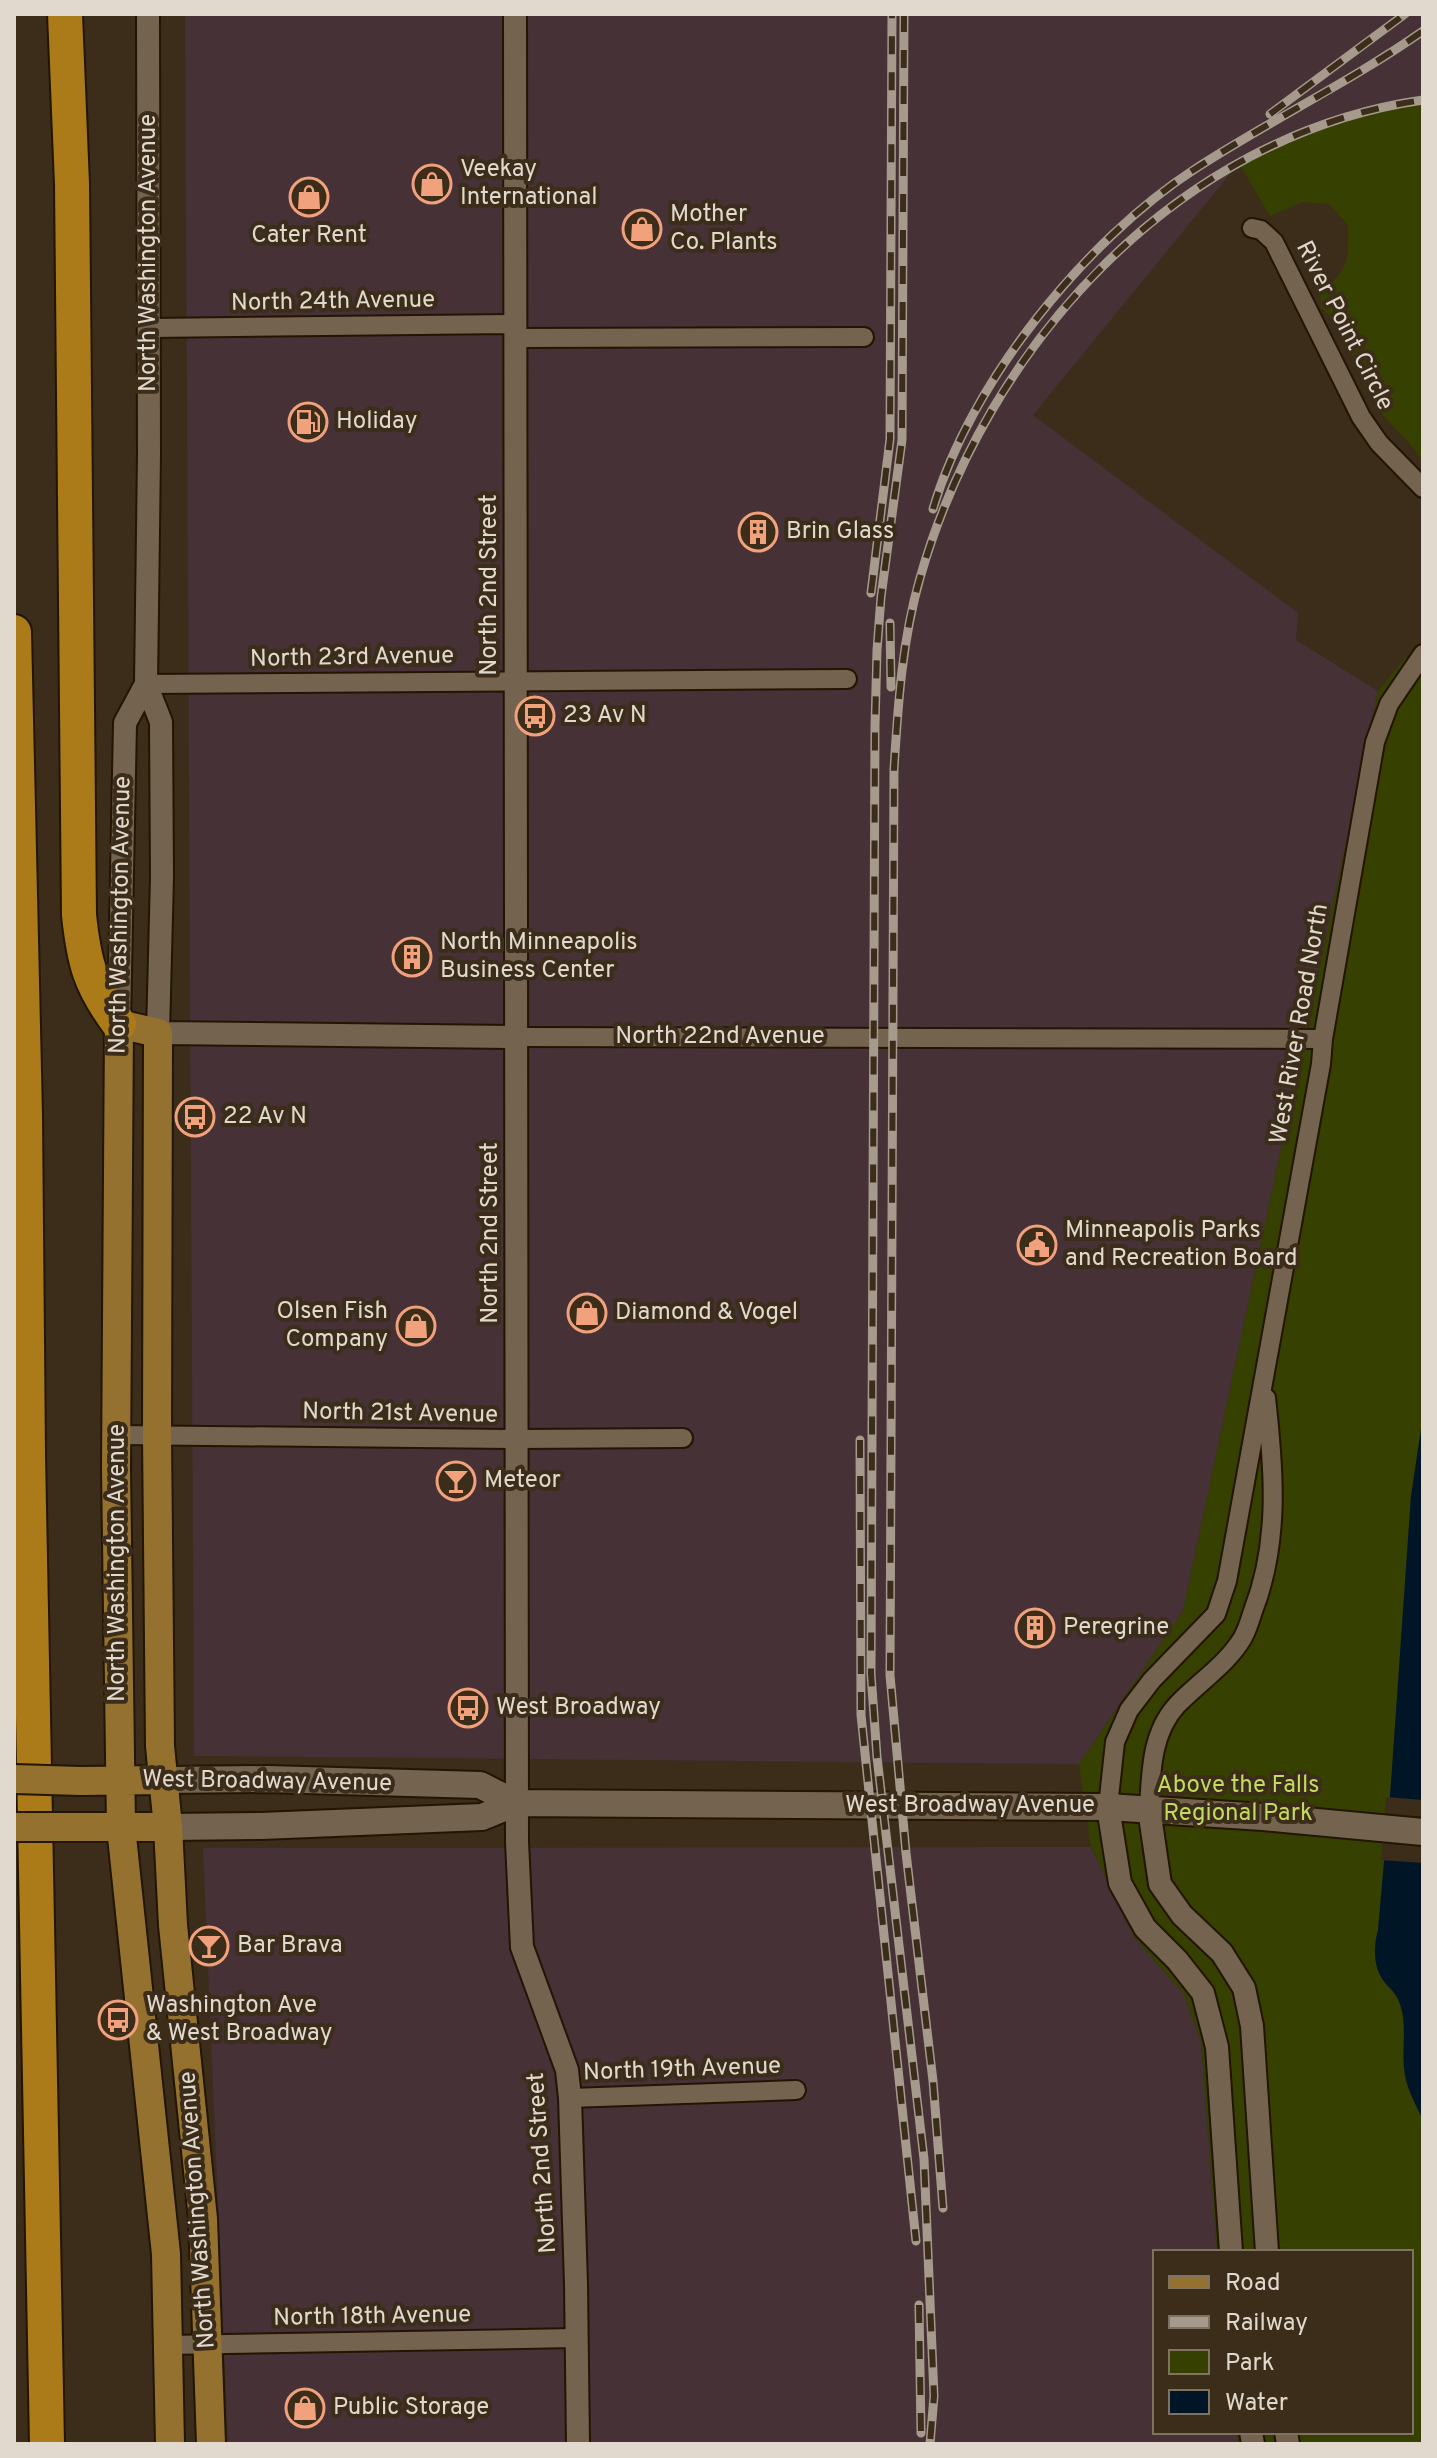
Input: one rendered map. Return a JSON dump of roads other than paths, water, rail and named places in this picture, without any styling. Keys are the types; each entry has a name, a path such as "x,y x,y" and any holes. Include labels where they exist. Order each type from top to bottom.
{"highway":[{"path":"65,14 72,184 79,915 86,962 93,983 100,1000 119,1024"},
{"path":"14,632 47,2444"}],"main road":[{"name":"North 22nd Avenue","path":"119,1024 158,1033"},
{"name":"North Washington Avenue","path":"119,1024 117,1435 146,1827 173,1925 203,2219 211,2444"},
{"name":"North Washington Avenue","path":"158,1033 160,1746 141,1780 146,1827 133,1965 165,2243 170,2444"},
{"name":"West Broadway Avenue","path":"14,1779 268,1779 480,1785 516,1803"},
{"name":"West Broadway Avenue","path":"14,1827 277,1826 482,1817 516,1803 1108,1807 1423,1832"}],"street":[{"name":"North Washington Avenue","path":"148,14 150,328 146,684 161,722 162,877 158,1033"},
{"name":"North 2nd Street","path":"515,14 514,983 517,1037 516,1803 519,1930 522,1947 567,2070 578,2444"},
{"name":"River Point Circle","path":"1252,228 1261,230 1274,242 1361,417 1379,443 1423,488"},
{"name":"North 24th Avenue","path":"150,328 864,337"},
{"name":"West River Road North","path":"1231,2250 1217,2047 1203,1993 1177,1960 1145,1928 1120,1883 1108,1807 1115,1742 1129,1710 1152,1680 1216,1614 1227,1581 1321,1064 1375,742 1389,704 1423,654"},
{"name":"North 23rd Avenue","path":"146,684 847,679"},
{"name":"North Washington Avenue","path":"119,1024 125,723 146,684"},
{"name":"North 22nd Avenue","path":"158,1033 1323,1039"},
{"name":"West River Road North","path":"1263,1374 1275,1488 1261,1591 1242,1639 1203,1683 1176,1706 1156,1739 1149,1809 1160,1884 1182,1915 1222,1953 1244,1988 1252,2026 1267,2250"},
{"name":"North 21st Avenue","path":"117,1435 683,1438"},
{"name":"North 19th Avenue","path":"570,2098 796,2090"},
{"name":"North 18th Avenue","path":"167,2345 576,2338"}],"water":[{"path":"1423,1416 1423,2120 1405,2074 1400,2004 1376,1965 1375,1944 1391,1783 1411,1496"}],"railway":[{"path":"871,593 890,439 892,14"},
{"path":"904,14 902,440 881,597 875,726 871,1674 877,1757 924,2159 934,2396 930,2444"},
{"path":"1270,114 1405,14"},
{"path":"933,509 950,461 1003,365 1037,318 1113,234 1195,169 1423,31"},
{"path":"943,2208 933,2081 906,1853 890,1675 894,769 902,673 914,601 950,492 992,410 1043,334 1104,265 1173,205 1250,157 1333,121 1423,100"},
{"path":"890,623 891,687"},
{"path":"860,1440 861,1715 916,2241"},
{"path":"919,2305 921,2433"}],"place":[{"name":"Veekay International","path":"432,184"},
{"name":"Cater Rent","path":"309,197"},
{"name":"Mother Co. Plants","path":"642,229"},
{"name":"Holiday","path":"308,422"},
{"name":"Brin Glass","path":"758,532"},
{"name":"23 Av N","path":"535,716"},
{"name":"North Minneapolis Business Center","path":"412,957"},
{"name":"22 Av N","path":"195,1117"},
{"name":"Minneapolis Parks and Recreation Board","path":"1037,1245"},
{"name":"Diamond & Vogel","path":"587,1313"},
{"name":"Olsen Fish Company","path":"416,1326"},
{"name":"Meteor","path":"456,1481"},
{"name":"Peregrine","path":"1035,1628"},
{"name":"West Broadway","path":"468,1708"},
{"name":"Bar Brava","path":"209,1946"},
{"name":"Washington Ave & West Broadway","path":"118,2020"},
{"name":"Public Storage","path":"305,2408"}],"park label":[{"name":"Above the Falls Regional Park","path":"1238,1800"}]}
